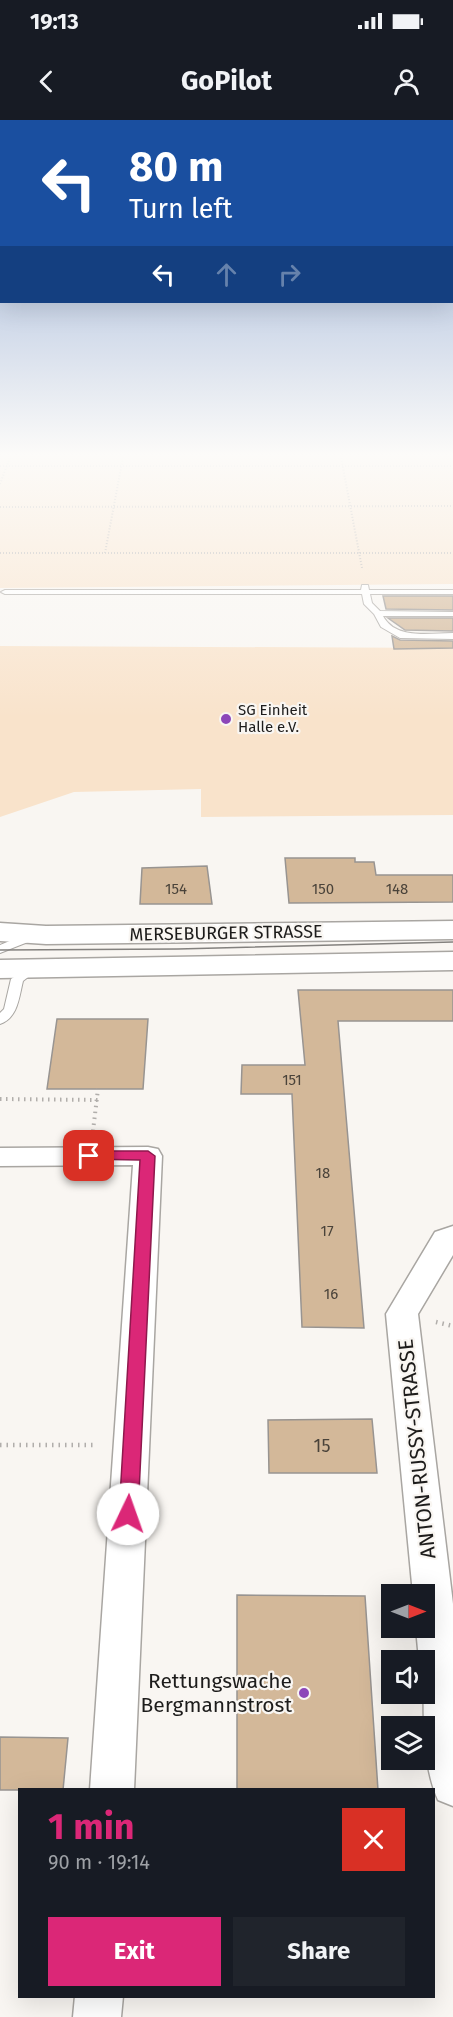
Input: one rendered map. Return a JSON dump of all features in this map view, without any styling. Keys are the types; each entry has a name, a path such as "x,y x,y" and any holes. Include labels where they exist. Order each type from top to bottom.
{"main road":[{"name":"MERSEBURGER STRASSE","path":"0,932 46,935 453,930"},
{"name":"MERSEBURGER STRASSE","path":"0,969 453,961"}],"street":[{"path":"0,1157 148,1156 112,1788"},
{"name":"ANTON-RUSSY-STRASSE","path":"453,1236 446,1240 402,1314 453,1785"},
{"path":"98,2017 99,1998"}],"lane":[{"path":"5,592 366,589 453,592"},
{"path":"366,589 368,604 378,613 384,625 403,636 453,636"},
{"path":"378,613 453,614"},
{"path":"0,949 14,941 46,935"},
{"path":"0,1020 10,1010 17,979 23,972 34,969"}],"path":[{"path":"105,553 107,541"},
{"path":"357,541 366,589"},
{"path":"0,554 453,553"},
{"path":"89,1156 98,1089"},
{"path":"0,1099 98,1100"},
{"path":"0,1445 133,1445"}],"shaded area":[{"path":"0,541 453,541 453,584 0,588"},
{"name":"SG Einheit Halle e.V.","path":"0,646 453,648 453,815 201,817 201,789 74,792 0,817"}],"building":[{"path":"383,596 453,596 453,610 386,609"},
{"path":"388,618 453,618 453,631 405,630"},
{"path":"392,636 400,640 453,641 453,648 394,649"},
{"path":"285,858 355,858 355,862 374,862 376,875 453,875 453,902 289,903"},
{"path":"207,866 212,904 140,904 142,868"},
{"path":"298,990 453,990 453,1021 338,1021 364,1328 302,1327 292,1094 241,1094 242,1065 305,1065"},
{"path":"57,1019 148,1019 143,1089 47,1089"},
{"path":"372,1419 377,1473 269,1473 268,1420"},
{"name":"Rettungswache Bergmannstrost","path":"237,1595 365,1596 378,1788 237,1788"},
{"path":"0,1737 68,1738 63,1788 0,1790"}],"tram line":[{"path":"0,950 178,949 453,942"}],"place":[{"name":"SG Einheit Halle e.V.","path":"226,719"},
{"name":"Rettungswache Bergmannstrost","path":"304,1693"}],"route":[{"path":"89,1156 148,1156 128,1514"}]}
